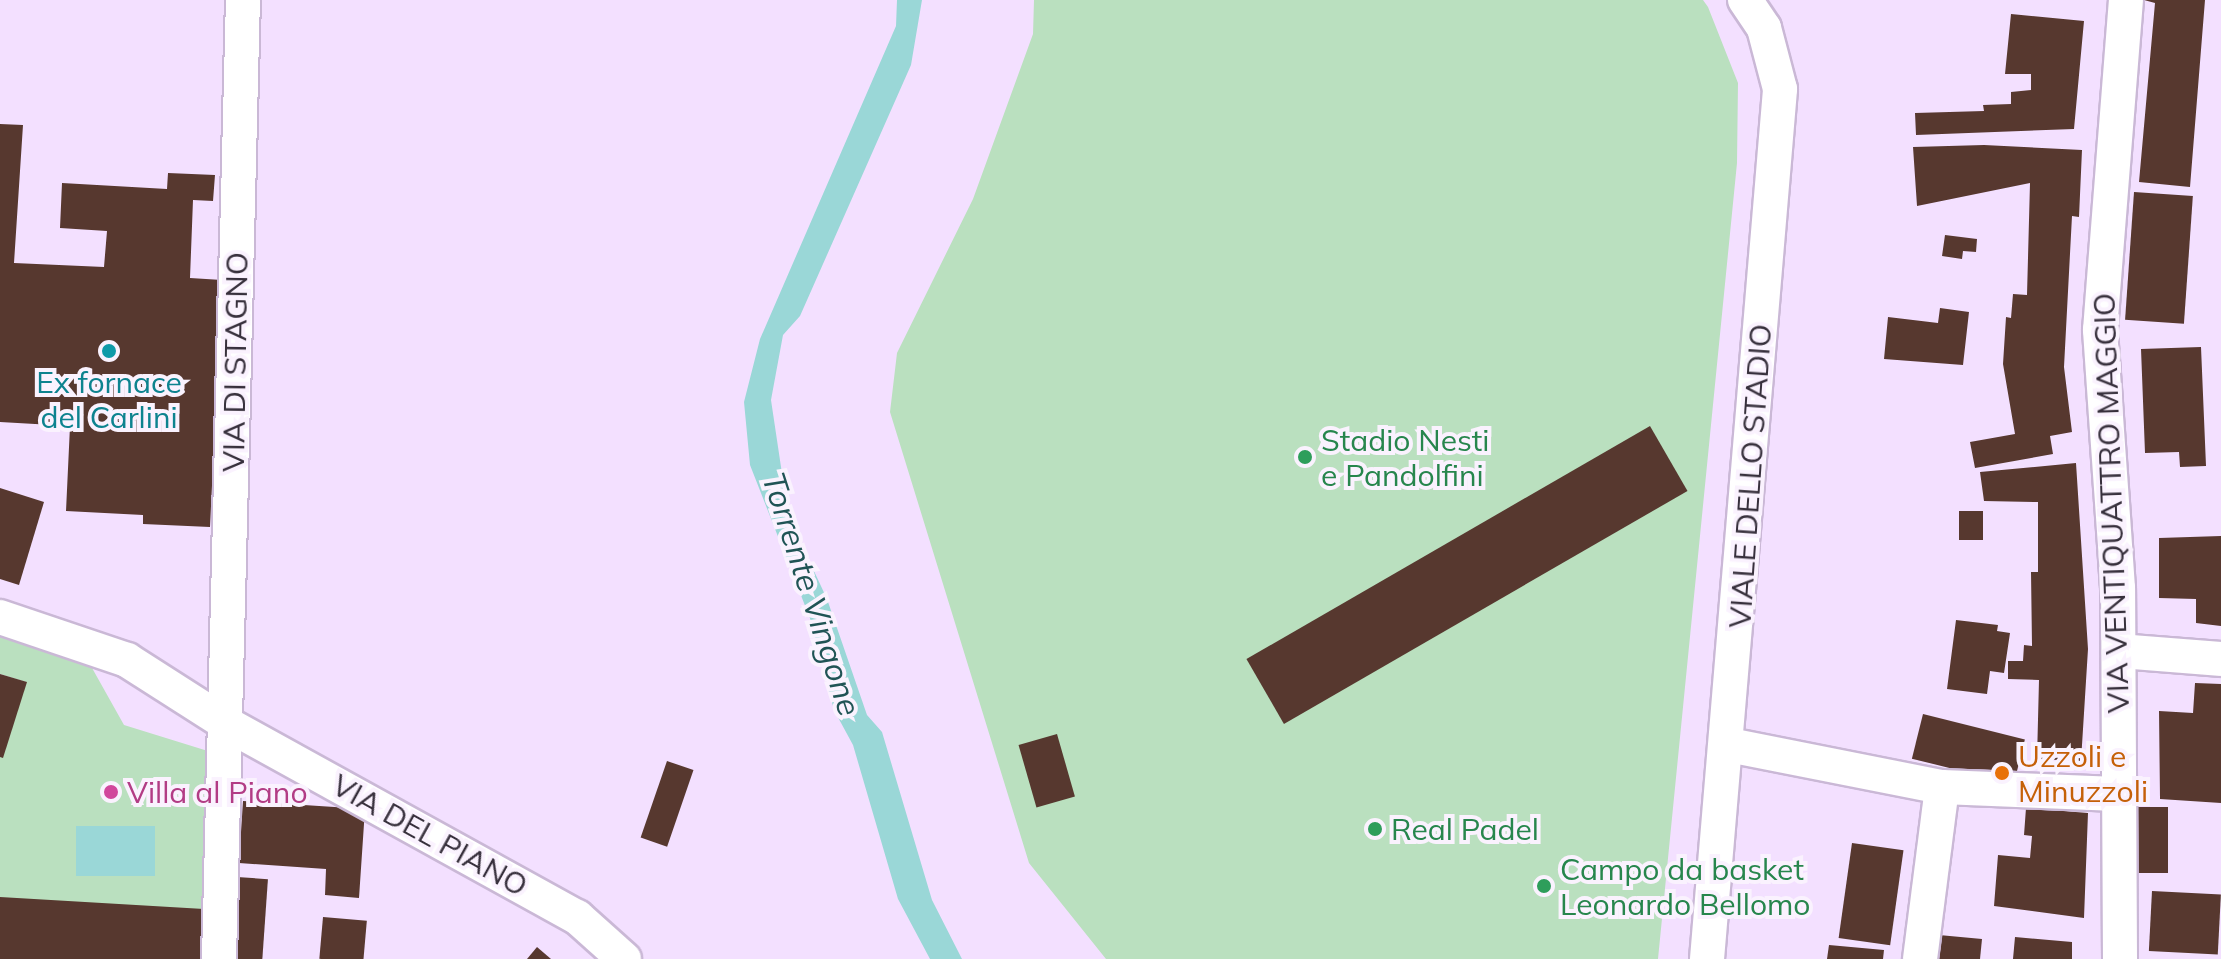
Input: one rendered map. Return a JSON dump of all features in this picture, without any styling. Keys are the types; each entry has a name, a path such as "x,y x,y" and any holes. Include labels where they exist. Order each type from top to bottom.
{"street":[{"name":"VIA DI STAGNO","path":"227,724 243,0"},
{"name":"VIALE DELLO STADIO","path":"1707,959 1729,745 1780,89 1764,28 1745,0"},
{"name":"VIA VENTIQUATTRO MAGGIO","path":"2120,959 2117,794 2119,651 2100,330 2126,0"},
{"name":"VIA DEL PIANO","path":"0,617 127,660 227,724 577,917 624,959"},
{"path":"2119,651 2221,659"},
{"path":"219,959 227,724"},
{"path":"1729,745 1942,787 2117,794"},
{"path":"1920,959 1942,787"}],"shaded area":[{"name":"Stadio Nesti e Pandolfini","path":"1034,0 1703,0 1708,7 1738,83 1737,163 1658,959 1106,959 1029,863 890,412 897,353 973,199 1033,34"},
{"name":"Villa al Piano","path":"0,632 87,659 124,725 224,756 210,959 0,897 0,757 26,682 0,674"}],"water":[{"name":"Torrente Vingone","path":"897,0 922,0 911,65 800,316 783,335 771,400 784,487 800,541 827,599 867,715 882,732 932,900 962,959 930,959 898,899 853,745 834,710 811,621 750,465 744,402 760,339 896,26"},
{"path":"76,826 155,826 155,876 76,876"}],"building":[{"path":"2144,0 2205,0 2190,187 2139,182 2155,3"},
{"path":"2011,14 2084,21 2074,129 1916,135 1915,113 1984,111 1983,105 2011,104 2011,92 2031,90 2031,74 2005,74"},
{"name":"Ex fornace del Carlini","path":"0,124 23,125 14,263 104,267 107,231 60,228 62,183 167,189 168,173 215,175 213,201 193,200 190,278 222,280 210,527 143,524 143,515 66,511 70,426 0,422"},
{"path":"1984,145 2082,150 2079,217 2072,216 2064,367 2072,432 2050,436 2053,454 1975,468 1970,442 2015,434 2003,364 2006,317 2011,318 2013,294 2027,295 2030,183 1917,206 1913,147"},
{"path":"2134,192 2193,196 2184,324 2125,320"},
{"path":"1945,235 1977,239 1976,252 1963,251 1962,259 1942,256"},
{"path":"1940,308 1969,312 1963,365 1884,359 1888,317 1938,323"},
{"path":"2201,347 2206,466 2180,467 2179,452 2145,453 2141,349"},
{"path":"1650,426 1688,491 1284,724 1246,659"},
{"path":"2076,463 2088,649 2081,761 2037,759 2039,680 2008,679 2008,661 2023,661 2024,645 2032,646 2031,572 2038,572 2038,502 1984,501 1980,472"},
{"path":"0,488 44,502 19,585 0,579"},
{"path":"1959,511 1983,511 1983,540 1959,540"},
{"path":"2221,536 2221,626 2196,623 2196,599 2159,598 2159,538"},
{"path":"1956,620 1998,625 1997,631 2010,633 2004,673 1990,671 1987,694 1947,689"},
{"path":"0,674 27,682 3,758 0,757"},
{"path":"2195,683 2221,684 2221,803 2160,799 2159,711 2193,713"},
{"path":"1923,714 2025,739 2014,784 1912,759"},
{"path":"1057,734 1075,796 1036,808 1019,745"},
{"path":"667,761 693,770 667,847 641,838"},
{"path":"243,801 365,809 359,898 325,895 326,869 239,863"},
{"path":"2133,807 2168,807 2168,873 2133,873"},
{"path":"2026,808 2088,813 2084,918 1994,906 1998,855 2030,858 2032,836 2024,835"},
{"path":"1852,843 1903,850 1890,945 1839,938"},
{"path":"237,877 268,879 262,959 231,959"},
{"path":"2152,891 2221,895 2218,955 2149,951"},
{"path":"0,897 204,909 202,959 0,959"},
{"path":"323,917 367,921 363,959 319,959"},
{"path":"1939,935 1982,939 1980,959 1937,959"},
{"path":"2015,937 2072,942 2072,959 2013,959"},
{"path":"1829,945 1884,950 1883,959 1827,959"},
{"path":"537,947 551,959 527,959"}],"place":[{"name":"Ex fornace del Carlini","path":"109,351"},
{"name":"Stadio Nesti e Pandolfini","path":"1305,457"},
{"name":"Uzzoli e Minuzzoli","path":"2002,773"},
{"name":"Villa al Piano","path":"111,792"},
{"name":"Real Padel","path":"1375,829"},
{"name":"Campo da basket Leonardo Bellomo","path":"1544,886"}]}
